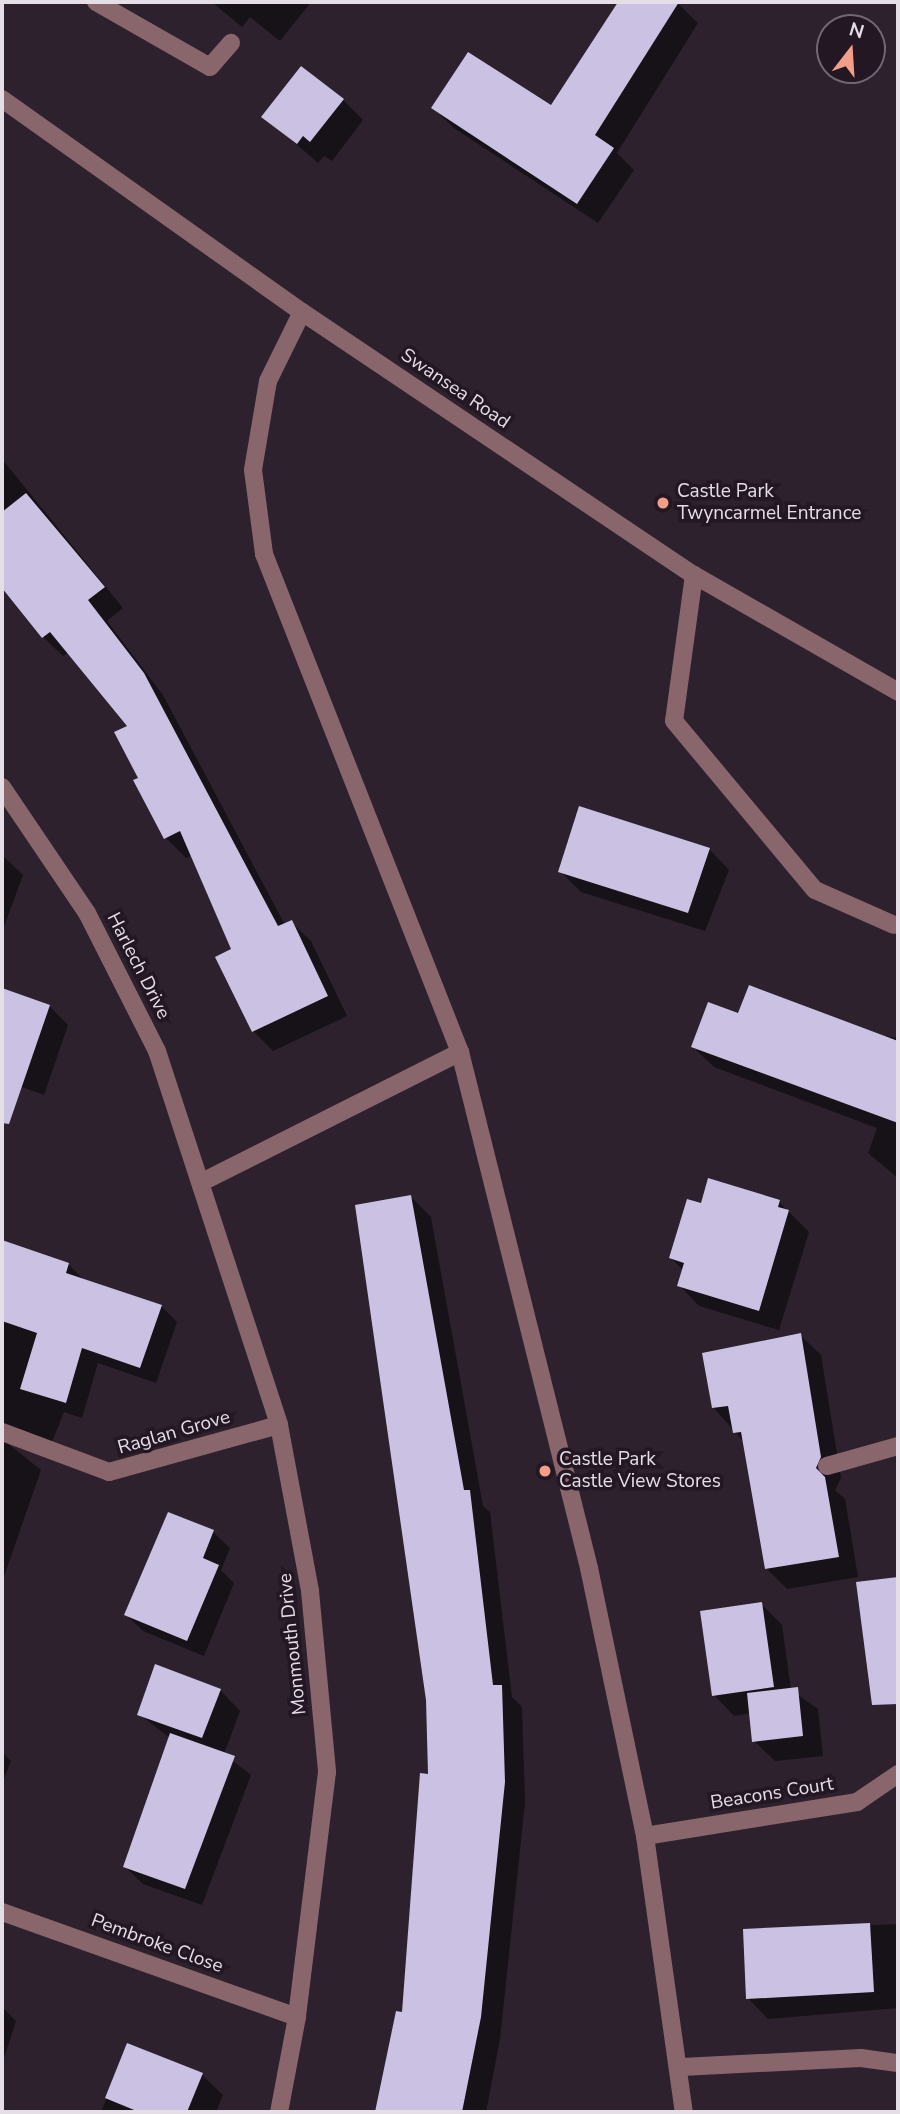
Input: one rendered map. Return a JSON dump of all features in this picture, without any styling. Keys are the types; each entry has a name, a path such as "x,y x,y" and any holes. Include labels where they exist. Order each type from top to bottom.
{"street":[{"path":"96,2 210,66 231,43"},
{"name":"Swansea Road","path":"2,99 302,312 694,575 898,692"},
{"path":"302,312 268,381 253,470 264,554 460,1052 586,1555 645,1836 682,2067 684,2112"},
{"path":"694,575 674,722 815,890 894,925"},
{"name":"Harlech Drive","path":"2,787 87,913 157,1051 202,1182"},
{"path":"202,1182 460,1052"},
{"name":"Monmouth Drive","path":"202,1182 279,1425 310,1591 327,1772 297,2017 279,2112"},
{"name":"Raglan Grove","path":"2,1432 109,1472 279,1425"},
{"path":"827,1466 898,1446"},
{"name":"Beacons Court","path":"645,1836 857,1802 898,1774"},
{"name":"Pembroke Close","path":"2,1912 297,2017"},
{"path":"682,2067 861,2058 898,2063"}],"building":[{"path":"618,2 679,2 595,135 614,148 577,204 431,108 468,52 551,105"},
{"path":"301,66 344,99 310,142 303,136 297,144 261,117"},
{"path":"26,493 105,587 88,600 144,673 278,926 292,920 328,996 252,1032 215,957 231,949 180,831 164,839 133,780 138,778 114,732 127,726 50,632 42,638 2,588 2,512"},
{"path":"579,806 710,848 688,913 558,872"},
{"path":"749,985 898,1041 898,1123 691,1047 708,1002 738,1013"},
{"path":"2,988 50,1005 9,1124 2,1123"},
{"path":"708,1178 780,1200 778,1207 789,1210 759,1311 677,1286 684,1263 669,1258 687,1199 701,1203"},
{"path":"411,1195 464,1490 470,1490 493,1685 502,1685 505,1782 481,2017 462,2112 375,2112 396,2011 402,2012 420,1773 428,1774 426,1700 355,1205"},
{"path":"2,1240 69,1263 66,1273 162,1305 140,1368 82,1348 66,1403 20,1389 37,1333 2,1321"},
{"path":"801,1333 821,1457 816,1468 825,1477 839,1557 765,1569 741,1432 733,1433 728,1406 712,1408 702,1353"},
{"path":"168,1512 214,1530 203,1558 219,1565 187,1641 124,1615"},
{"path":"898,1577 898,1704 872,1705 856,1582"},
{"path":"762,1602 774,1687 712,1696 700,1611"},
{"path":"155,1664 221,1689 202,1738 137,1715"},
{"path":"798,1687 803,1736 752,1742 747,1693"},
{"path":"170,1733 235,1756 185,1889 123,1867"},
{"path":"870,1923 874,1992 746,1999 743,1929"},
{"path":"127,2043 203,2073 187,2112 139,2112 105,2098"}],"place":[{"name":"Castle Park Twyncarmel Entrance","path":"663,503"},
{"name":"Castle Park Castle View Stores","path":"545,1471"}]}
